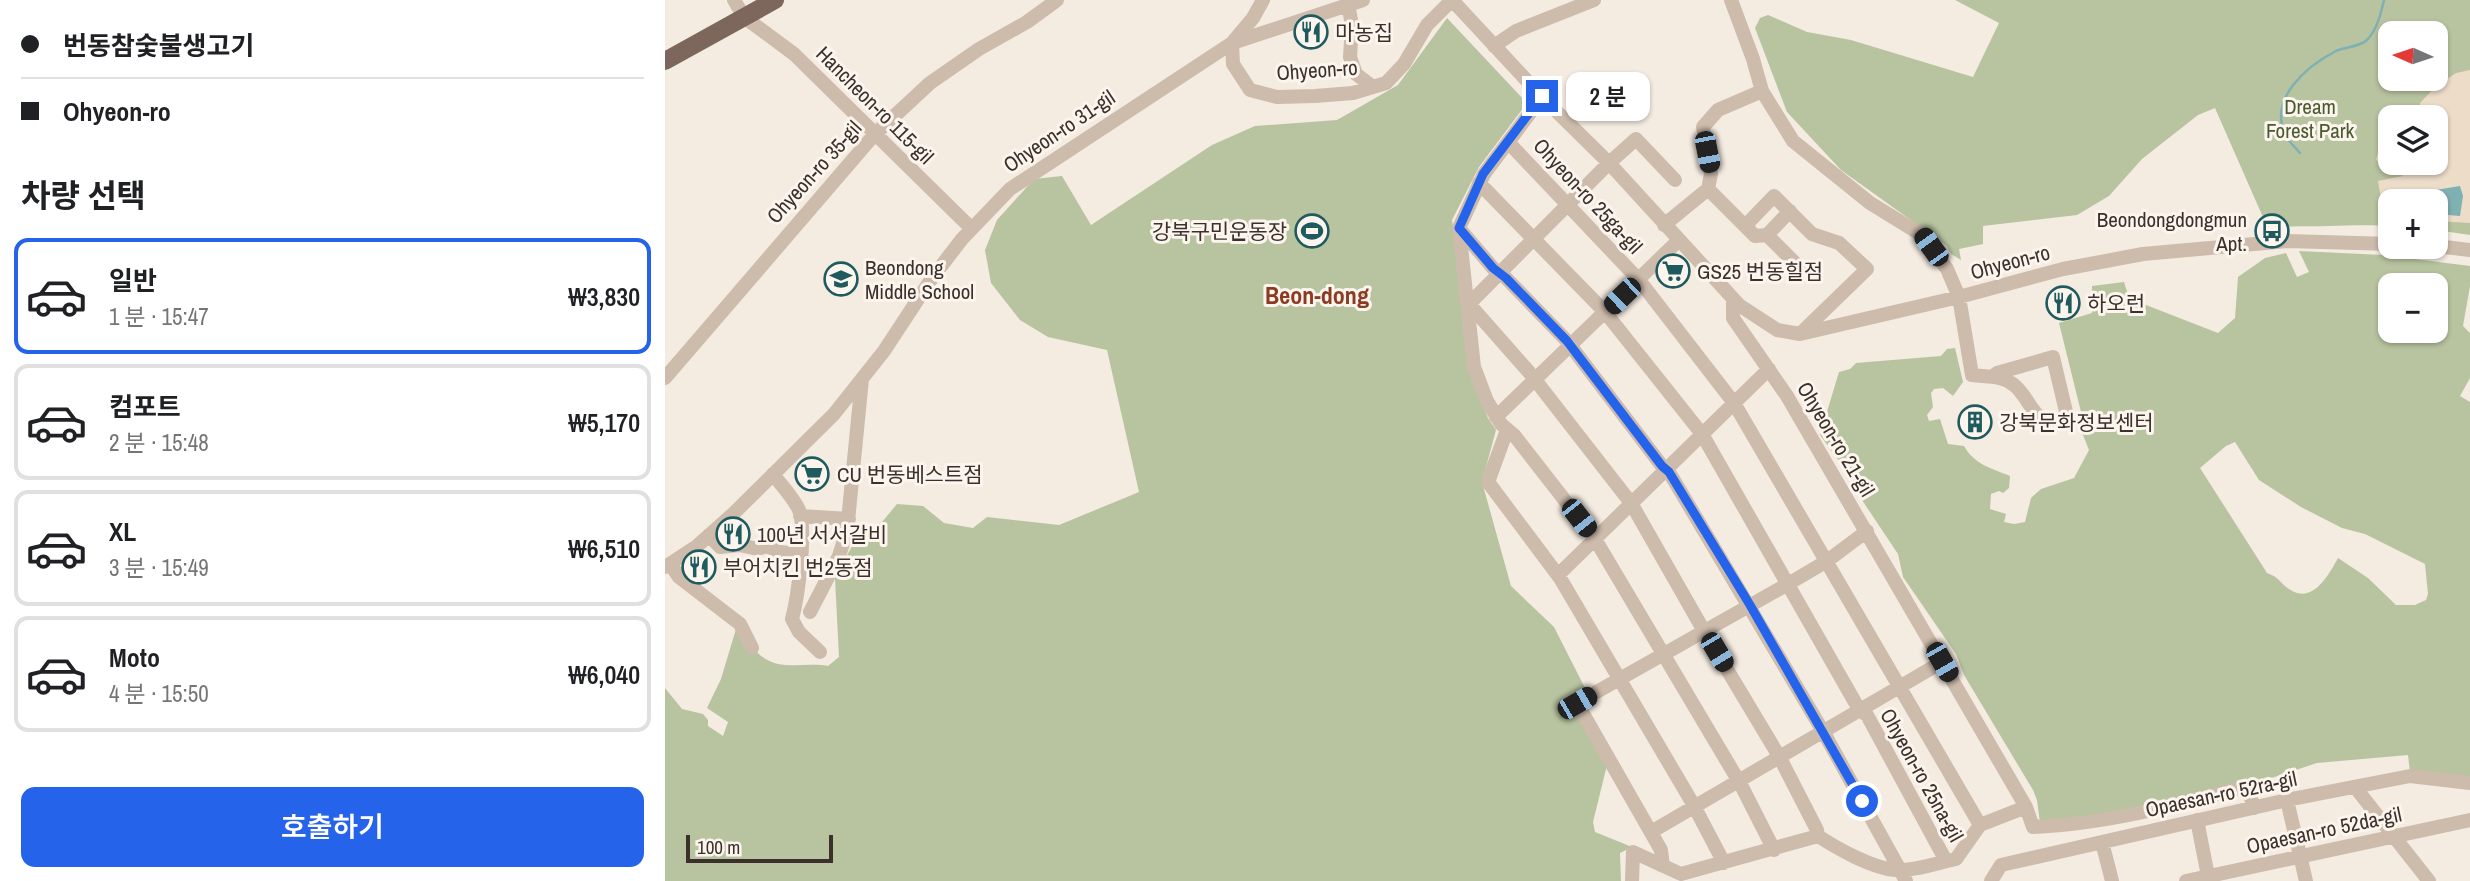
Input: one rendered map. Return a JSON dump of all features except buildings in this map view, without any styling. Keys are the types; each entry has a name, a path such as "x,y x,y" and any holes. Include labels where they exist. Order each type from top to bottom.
{"main road":[{"path":"665,61 775,0"}],"street":[{"path":"734,0 744,17"},
{"name":"Ohyeon-ro 35-gil","path":"665,378 874,135 930,83 1057,0"},
{"path":"1231,43 1253,18 1263,0"},
{"name":"Ohyeon-ro 31-gil","path":"752,648 740,624 668,566 709,536 834,414 884,351 932,278 971,228 1019,181 1231,43 1363,0"},
{"name":"Ohyeon-ro","path":"1231,43 1233,64 1250,90 1277,97 1353,93 1386,82 1404,64 1427,25 1452,0 1609,163 1733,299 1777,330 1800,334 1959,297 2063,269 2143,254 2288,240 2378,243"},
{"path":"1494,46 1516,31 1594,0"},
{"path":"1731,0 1762,92 1793,141 1870,203 1922,235 1947,269 1959,297 1972,375 1993,376 2013,384 2031,409 2049,421 2057,423 2068,420 2053,357 1993,376"},
{"path":"1347,4 1352,25 1350,57 1356,74 1373,87"},
{"name":"Hancheon-ro 115-gil","path":"744,17 793,54 971,228"},
{"path":"1664,225 1707,189 1711,174 1703,127 1718,110 1762,92"},
{"path":"1542,96 1479,183 1459,228 1474,367 1496,416 1595,538 1775,849"},
{"path":"1469,303 1636,139 1675,180"},
{"name":"Ohyeon-ro 25ga-gil","path":"1508,142 1639,280 1734,403 1980,825"},
{"name":"Ohyeon-ro 25na-gil","path":"1479,183 1605,312 1702,434 1860,711 1867,715 1946,861"},
{"path":"1707,189 1755,236 1767,235 1790,211"},
{"path":"1745,226 1775,196 1812,234 1839,243 1867,269 1800,334"},
{"path":"1459,228 1571,345 1669,472 1750,605 1904,875"},
{"path":"1767,235 1800,268"},
{"path":"1639,280 1679,240"},
{"path":"2448,247 2470,250"},
{"name":"Ohyeon-ro 25ga-gil","path":"1605,312 1639,280"},
{"name":"Ohyeon-ro 21-gil","path":"1733,299 1733,318 1769,369 1867,531 2026,807 2033,827"},
{"path":"1469,303 1535,380 1632,503 1780,758 1818,836"},
{"path":"1496,416 1605,312"},
{"name":"Ohyeon-ro 21-gil","path":"1734,403 1769,369"},
{"path":"810,612 839,556 849,519 862,379"},
{"path":"1558,575 1734,403"},
{"path":"1507,430 1488,482 1558,575 1695,807 1724,863"},
{"path":"773,474 799,509 800,516 797,600 792,619 799,632 820,652"},
{"path":"800,516 849,519"},
{"path":"1663,866 1661,850 1577,703 1827,561 1867,531"},
{"path":"709,536 720,547 766,546 784,553 800,551"},
{"path":"1860,711 1942,662"},
{"name":"Ohyeon-ro 25na-gil","path":"1651,832 1860,711"},
{"name":"Opaesan-ro 52ra-gil","path":"1991,881 2001,865 2287,800 2410,776 2470,783"},
{"name":"Opaesan-ro 52ra-gil","path":"2033,827 2086,823 2127,816 2247,786 2254,807"},
{"path":"2355,787 2429,881"},
{"path":"2287,800 2306,881"},
{"path":"1632,881 1633,852 1681,874 1818,836 1873,864 1904,875 1956,859 1980,825 2026,807"},
{"path":"2197,820 2209,879"},
{"name":"Opaesan-ro 52da-gil","path":"2186,881 2209,879 2301,856 2470,820"},
{"path":"2102,842 2112,881"}],"green space":[{"name":"Dream Forest Park","path":"1955,0 2470,0 2470,235 2448,232 2448,189 2378,189 2378,226 2301,226 2273,229 2266,224 2215,108 2198,115 2142,159 2109,196 2077,215 1983,226 1983,244 1959,249 1961,260 1951,254 1947,246 1841,170 1787,112 1755,28 1760,18 1768,15 1807,32 1851,40 1973,77 1999,23"},
{"path":"1447,18 1527,103 1479,167 1452,220 1463,287 1468,369 1488,418 1496,430 1482,482 1511,586 1554,627 1587,692 1569,702 1607,765 1593,822 1595,832 1632,847 1620,853 1621,881 665,881 665,688 682,709 703,714 708,720 708,726 723,736 728,722 707,708 721,679 736,629 754,650 771,662 828,666 839,657 835,578 860,531 882,522 897,504 923,506 944,523 973,528 987,517 1059,525 1139,492 1107,350 1048,337 1020,320 991,283 985,250 997,220 1034,179 1062,176 1091,225 1212,145 1255,126 1337,120 1398,85"},
{"path":"2299,251 2378,255 2378,259 2415,259 2470,266 2470,286 2463,326 2470,333 2470,378 2460,396 2470,402 2470,784 2410,772 2408,755 2317,763 2247,786 2150,810 2040,823 2033,790 1964,675 1956,654 1903,577 1898,554 1860,497 1856,484 1820,435 1839,372 1850,369 1856,363 1941,356 1947,349 1955,348 1963,382 1953,396 1943,388 1934,389 1931,393 1933,407 1927,415 1929,421 1940,419 1948,444 1964,446 1978,462 2010,476 2009,488 2003,493 1999,491 1991,494 1990,509 2006,514 2004,522 2025,522 2031,498 2041,489 2074,478 2089,450 2079,425 2083,420 2059,323 2092,313 2092,286 2124,282 2131,299 2137,304 2218,333 2235,318 2238,277 2265,258 2286,253 2297,277 2309,272","holes":["2235,442 2259,480 2301,507 2342,528 2365,534 2425,564 2428,594 2426,600 2415,605 2396,605 2368,578 2338,558 2329,574 2310,592 2302,594 2285,586 2267,573 2200,468 2226,446"]}],"shaded area":[{"path":"2470,70 2470,223 2448,222 2448,189 2379,189 2378,181 2401,175 2448,175 2448,105 2420,103 2431,91 2448,91 2448,78"}],"water":[{"path":"2460,186 2463,196 2460,216 2448,215 2448,189 2442,189"}],"waterway":[{"path":"2300,153 2287,138 2282,122 2286,97 2293,85 2313,65 2336,51 2367,40 2376,26 2384,0"}],"place":[{"name":"마농집","path":"1311,32"},
{"name":"강북구민운동장","path":"1312,231"},
{"name":"Beondongdongmun Apt.","path":"2272,231"},
{"name":"GS25 번동힐점","path":"1673,271"},
{"name":"Beondong Middle School","path":"841,279"},
{"name":"하오런","path":"2063,303"},
{"name":"강북문화정보센터","path":"1975,422"},
{"name":"CU 번동베스트점","path":"812,474"},
{"name":"100년 서서갈비","path":"733,534"},
{"name":"부어치킨 번2동점","path":"699,567"}],"district":[{"name":"Beon-dong","path":"1317,295"}],"route":[{"path":"1542,96 1483,174 1459,228 1493,268 1506,278 1575,350 1669,472 1750,605 1862,801"}]}
